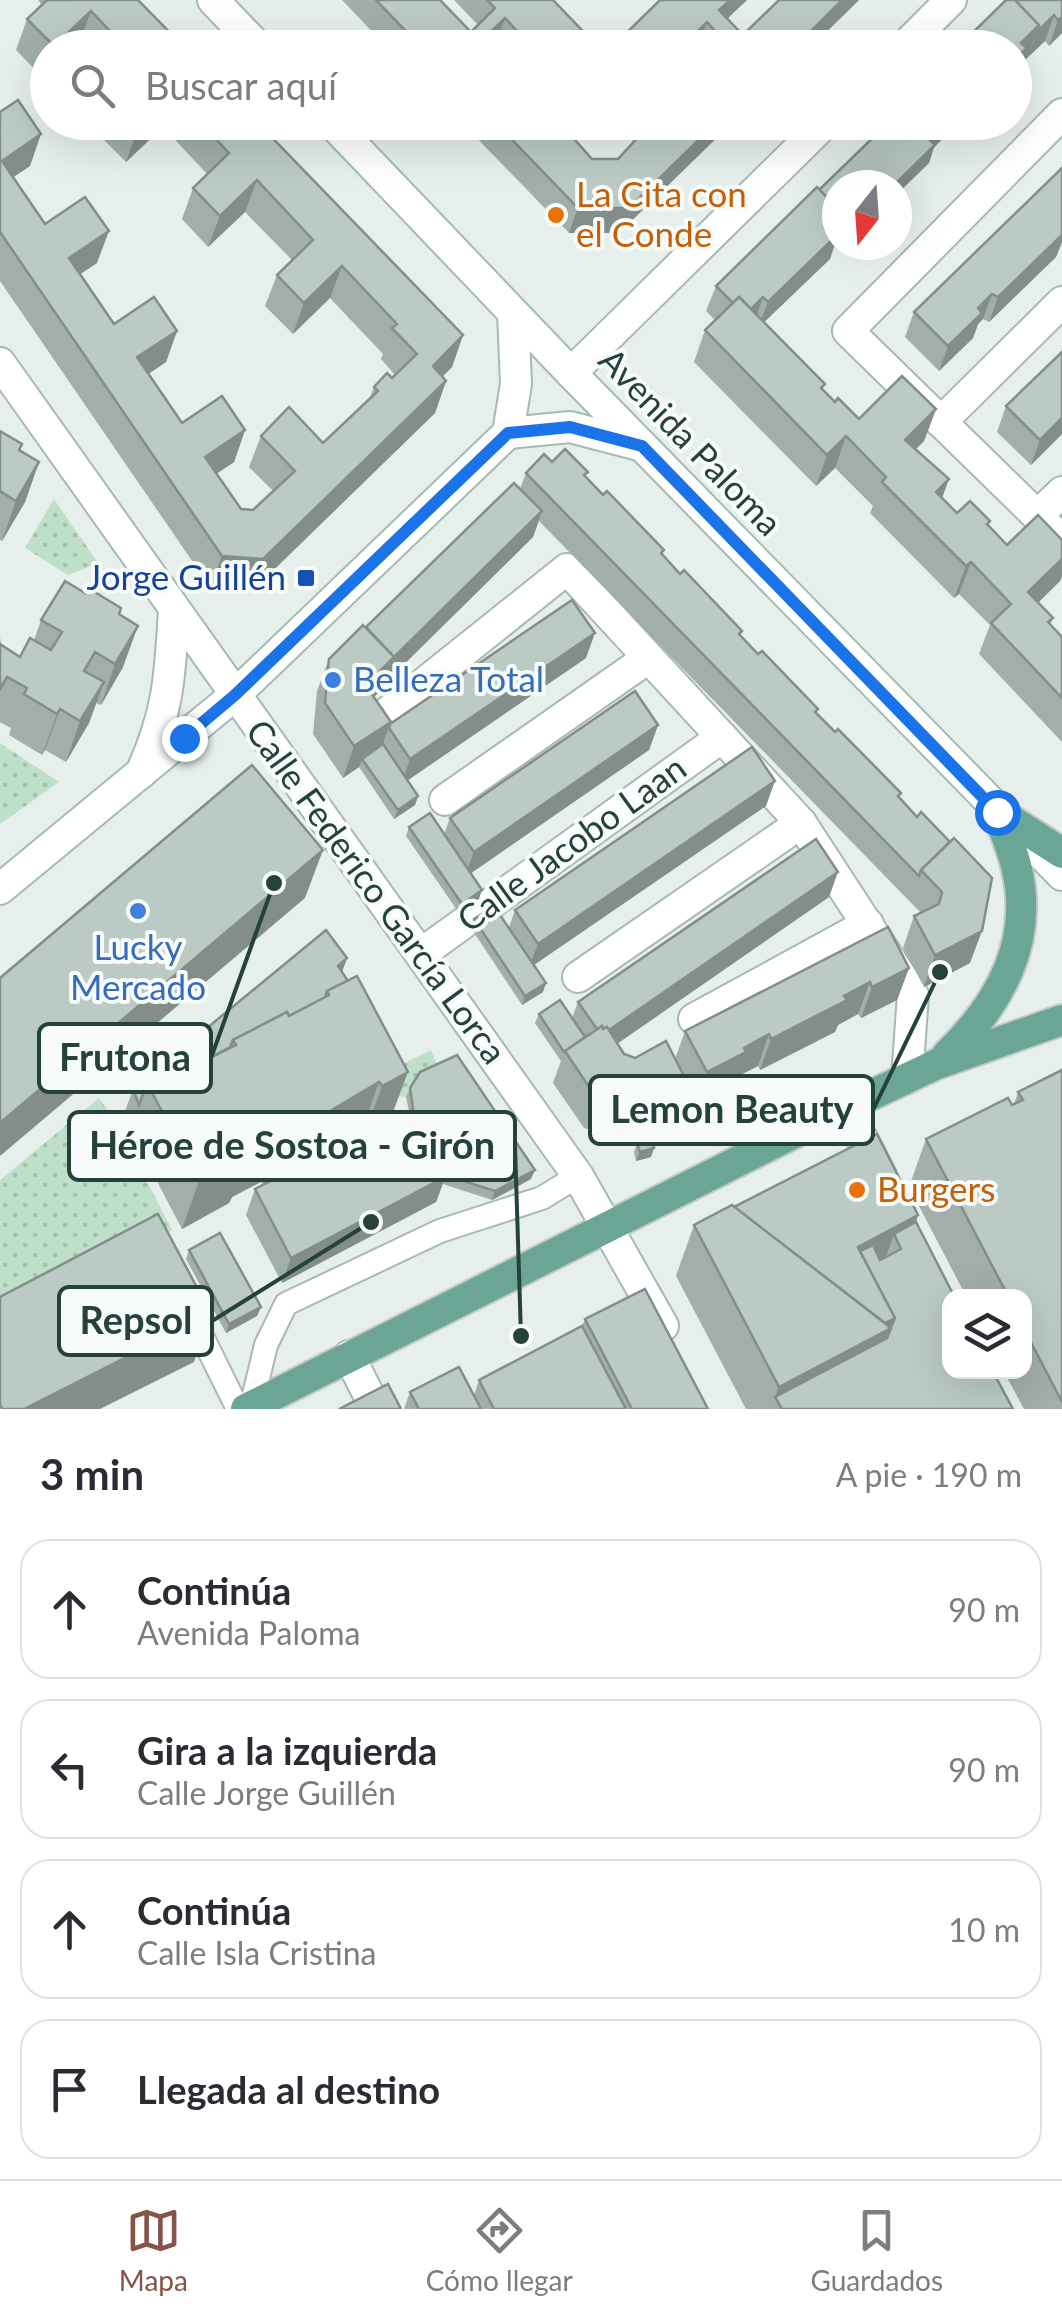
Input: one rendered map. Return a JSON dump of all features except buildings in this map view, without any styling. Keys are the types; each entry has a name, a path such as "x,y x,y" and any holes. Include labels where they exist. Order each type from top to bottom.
{"main road":[{"name":"Avenida Paloma","path":"997,812 1062,853"},
{"name":"Avenida Paloma","path":"937,1064 976,1028 1004,982 1016,950 1022,908 1020,889 997,812"},
{"path":"245,1408 907,1078 1062,1020"}],"street":[{"path":"213,0 242,30"},
{"path":"920,30 951,0"},
{"path":"1062,114 848,331 1062,540"},
{"name":"Avenida Paloma","path":"348,140 570,373 1062,875"},
{"path":"570,373 808,140"},
{"path":"941,422 1062,302"},
{"path":"0,889 235,695 508,433 516,384 513,313"},
{"name":"Calle Federico García Lorca","path":"0,362 578,1176 679,1358"},
{"path":"508,433 570,427 642,446"},
{"path":"1037,516 1062,492"},
{"path":"388,712 567,569 802,823 913,996 907,1078"},
{"path":"141,772 158,734 170,690 174,609"},
{"path":"444,800 648,658"},
{"name":"Calle Jacobo Laan","path":"422,952 722,737"},
{"path":"578,977 802,823"},
{"path":"694,1018 868,924"},
{"path":"846,1107 892,1197"},
{"path":"349,1356 376,1409"}],"lane":[{"path":"245,1408 266,1346 286,1304 440,1232 542,1198 578,1176"},
{"path":"183,1298 245,1408"}],"green space":[{"path":"54,499 98,563 68,575 25,548"},
{"path":"0,743 59,782 0,824"},
{"path":"431,1050 440,1071 417,1081 406,1097 391,1095 381,1075"},
{"path":"99,1098 116,1122 172,1230 0,1319 0,1180"}],"place":[{"name":"La Cita con el Conde","path":"556,215"},
{"name":"Jorge Guillén","path":"306,578"},
{"name":"Belleza Total","path":"333,680"},
{"name":"Frutona","path":"274,883"},
{"name":"Lucky Mercado","path":"138,911"},
{"name":"Lemon Beauty","path":"940,972"},
{"name":"Burgers","path":"857,1190"},
{"name":"Repsol","path":"371,1222"},
{"name":"Héroe de Sostoa - Girón","path":"521,1336"}],"route":[{"path":"184,738 235,695 508,433 570,427 642,446 997,812"}]}
